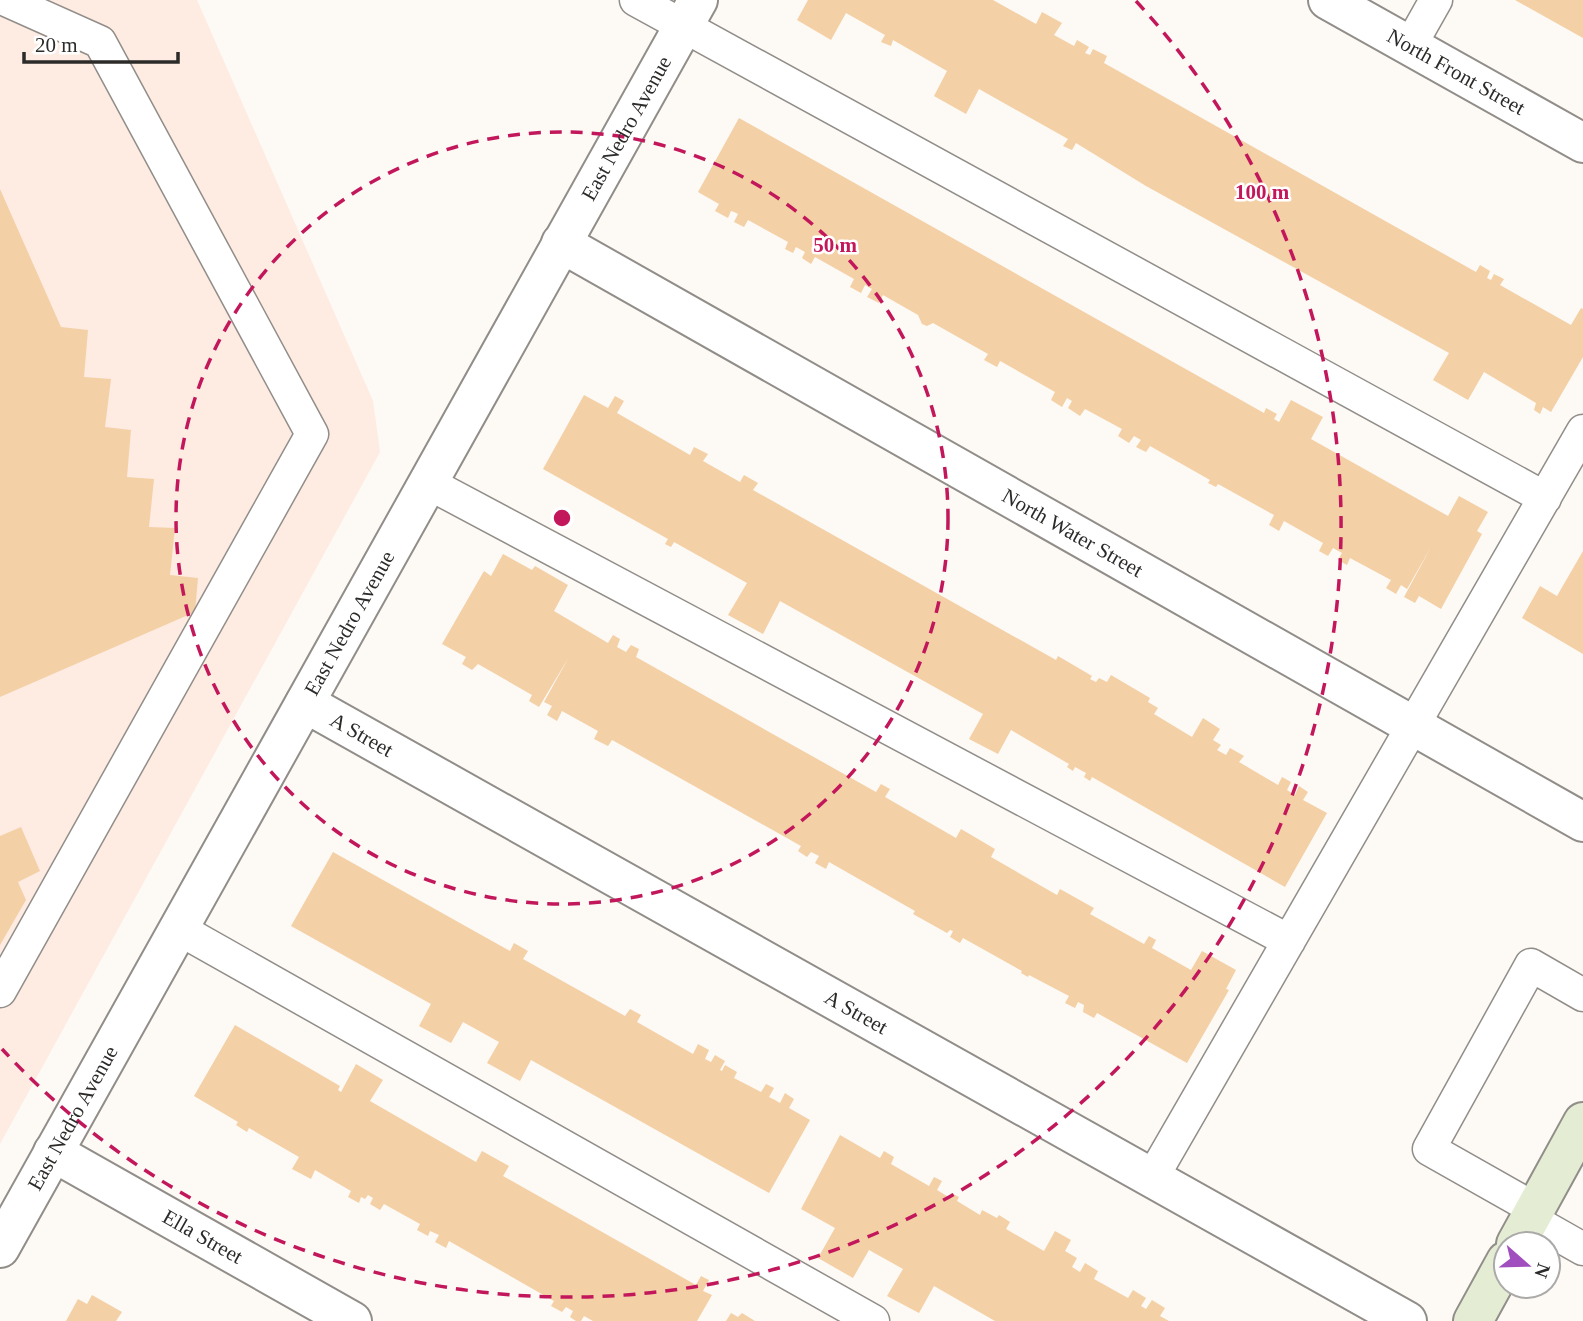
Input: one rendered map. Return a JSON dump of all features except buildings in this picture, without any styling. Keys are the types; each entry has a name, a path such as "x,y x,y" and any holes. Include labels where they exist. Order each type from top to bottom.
{"street":[{"name":"North Front Street","path":"1328,0 1583,143"},
{"name":"East Nedro Avenue","path":"0,1248 690,13"},
{"name":"North Water Street","path":"561,243 1583,822"},
{"name":"A Street","path":"305,703 1407,1321"},
{"path":"1527,1224 1583,1122"},
{"name":"Ella Street","path":"53,1152 352,1321"},
{"path":"1473,1321 1492,1286"}],"lane":[{"path":"0,991 312,435 100,42 6,0"},
{"path":"636,0 690,13 1545,498"},
{"path":"1410,46 1436,0"},
{"path":"1152,1178 1583,431"},
{"path":"428,482 1289,941"},
{"path":"179,929 873,1321"},
{"path":"1583,995 1531,965 1429,1149 1527,1224 1583,1249"}],"shaded area":[{"path":"0,0 197,0 373,401 380,452 0,1144"}]}
